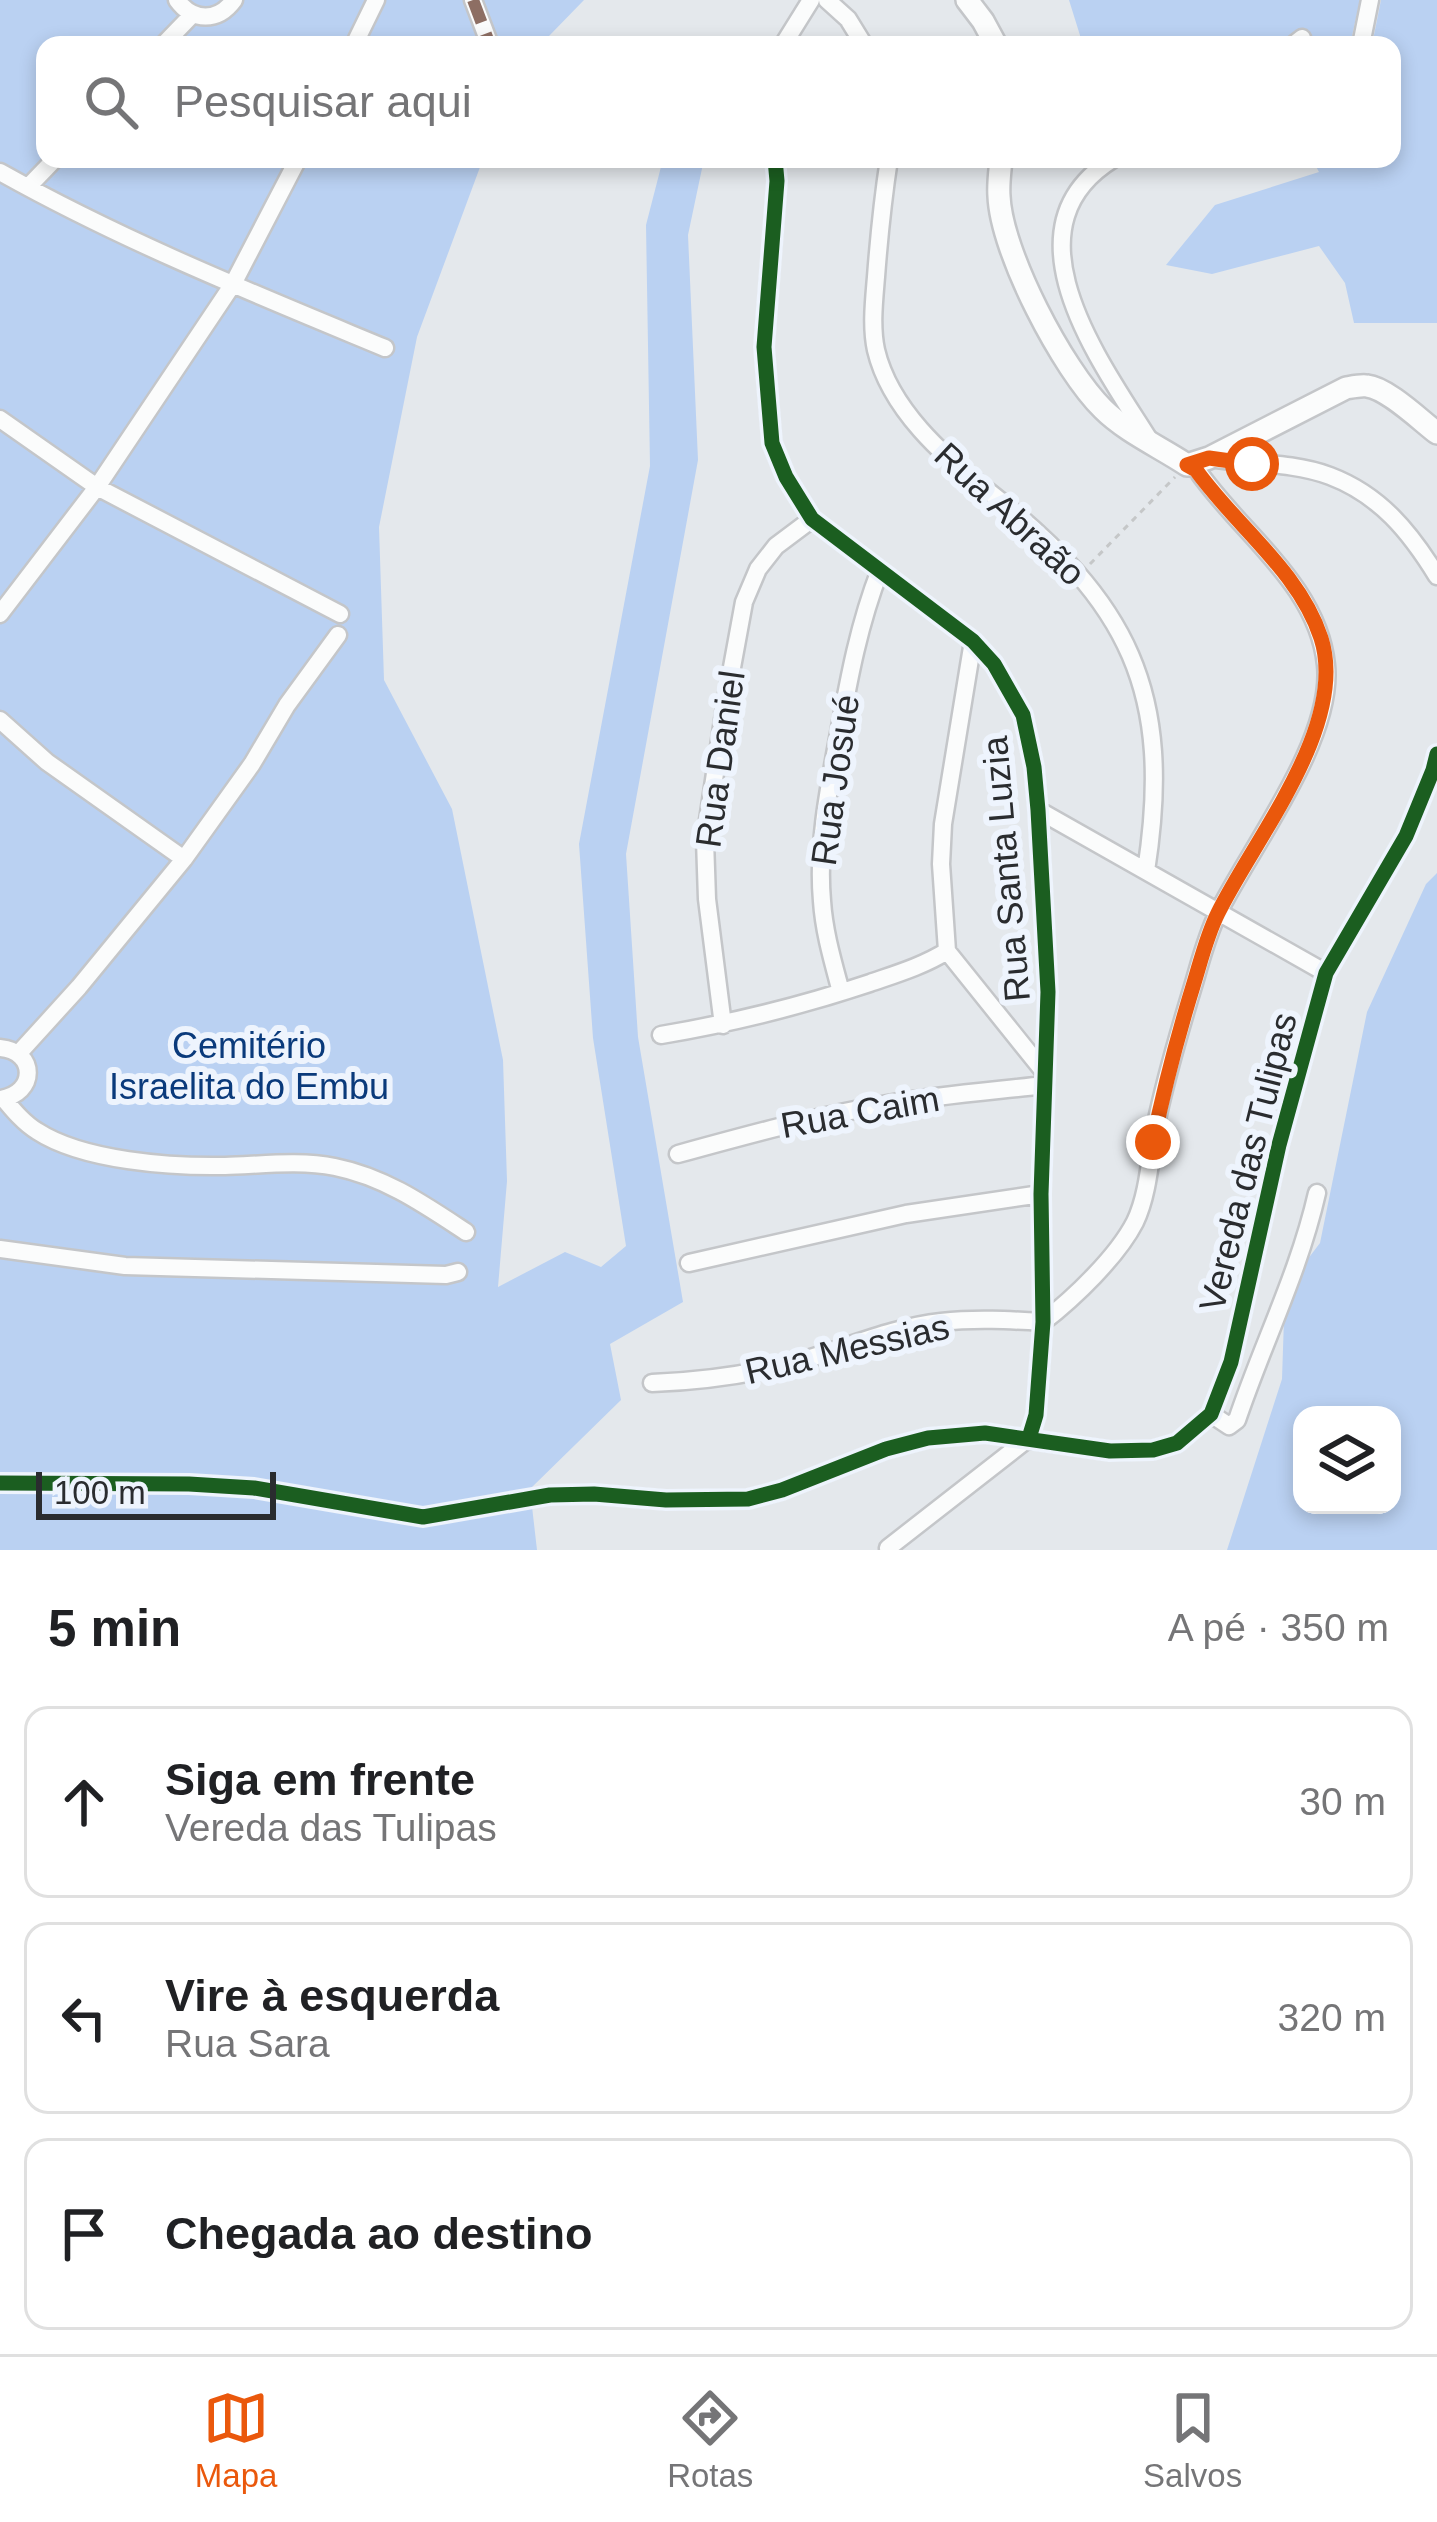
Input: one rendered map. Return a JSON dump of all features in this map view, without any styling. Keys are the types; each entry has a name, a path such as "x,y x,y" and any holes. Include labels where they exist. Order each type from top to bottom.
{"main road":[{"path":"967,0 991,36"},
{"path":"1001,168 1005,231 1051,334 1073,373 1104,411 1153,444 1198,462 1346,388 1359,386 1382,392 1437,433"}],"street":[{"path":"177,0 192,15 211,17 234,0"},
{"path":"358,36 376,0"},
{"path":"473,0 487,36"},
{"path":"789,36 811,0"},
{"path":"827,0 858,36"},
{"path":"1363,36 1370,0"},
{"path":"172,36 192,15"},
{"path":"28,187 46,168"},
{"path":"0,614 97,487 233,284 293,168"},
{"name":"Rua Santa Luzia","path":"776,168 764,347 772,443 786,477 812,519 974,641 994,664 1023,715 1038,810 1048,992 1043,1322"},
{"name":"Rua Abraão","path":"888,168 873,328 877,352 889,383 923,433 1080,574 1119,630 1145,692 1154,760 1156,800 1147,871"},
{"path":"1102,168 1072,200 1064,222 1062,247 1072,303 1086,336 1153,444"},
{"path":"0,172 233,284 385,348"},
{"path":"0,419 97,487 340,614"},
{"path":"888,1548 1029,1438 1036,1415 1043,1322 1121,1244 1136,1220 1172,1055 1218,913 1270,826 1316,728 1327,667 1321,638 1292,584 1196,470 1198,462 1328,475 1389,511 1412,536 1437,576"},
{"name":"Rua Daniel","path":"723,1025 706,898 705,839 726,700 745,602 758,569 776,546 812,519"},
{"name":"Rua Josué","path":"842,992 821,899 822,854 830,780 853,657 880,571"},
{"path":"19,1053 184,859 338,635"},
{"path":"974,641 943,824 947,951 1045,1079"},
{"path":"0,720 47,762 184,859"},
{"name":"Vereda das Tulipas","path":"1211,1414 1231,1362 1279,1145 1326,974 1406,836 1437,754"},
{"path":"1038,810 1326,974"},
{"path":"661,1035 723,1025 842,992 929,962 947,951"},
{"path":"0,1048 19,1053 28,1077 20,1092 2,1099 47,1138 77,1149 168,1166 332,1166 404,1192 466,1232"},
{"name":"Rua Caim","path":"677,1154 772,1127 1045,1079"},
{"path":"0,1483 254,1488 423,1517 550,1495 748,1498 782,1490 886,1449 928,1438 985,1432 1110,1451 1153,1450 1177,1443 1211,1414 1229,1426 1237,1420 1298,1261 1317,1193"},
{"path":"689,1263 906,1214 1042,1195"},
{"path":"0,1249 124,1266 458,1272"},
{"name":"Rua Messias","path":"652,1383 746,1374 938,1322 1043,1322"}],"path":[{"path":"1080,574 1198,462"}],"green space":[{"name":"Cemitério Israelita do Embu","path":"0,0 584,0 549,36 36,36 36,168 480,168 417,337 379,527 384,680 452,809 503,1060 507,1181 498,1287 565,1252 601,1267 626,1246 593,1038 579,844 650,466 646,225 661,168 702,168 688,235 698,460 626,854 638,1037 683,1302 610,1344 621,1400 530,1489 537,1550 0,1550"},
{"path":"1069,0 1360,0 1352,36 1080,36"},
{"path":"1381,0 1437,0 1437,323 1354,323 1345,283 1319,246 1212,274 1166,265 1215,205 1319,172 1317,168 1401,168 1401,36 1374,36"},
{"path":"1437,873 1437,1550 1227,1550 1282,1379 1285,1289 1320,1243 1367,1012 1426,884"}],"marked path":[{"path":"473,0 487,36"}],"cycle path":[{"path":"776,168 764,347 772,443 786,477 812,519 973,641 994,664 1023,715 1034,767 1048,992 1041,1194 1043,1322 1036,1415 1029,1438"},
{"path":"0,1483 254,1488 423,1517 550,1495 748,1499 928,1438 985,1433 1110,1451 1153,1450 1177,1443 1211,1414 1231,1362 1279,1145 1326,973 1406,836 1437,754"}],"route":[{"path":"1153,1142 1172,1055 1206,944 1218,913 1296,772 1316,728 1325,693 1327,667 1308,609 1270,557 1187,465 1209,458 1252,464"}]}
